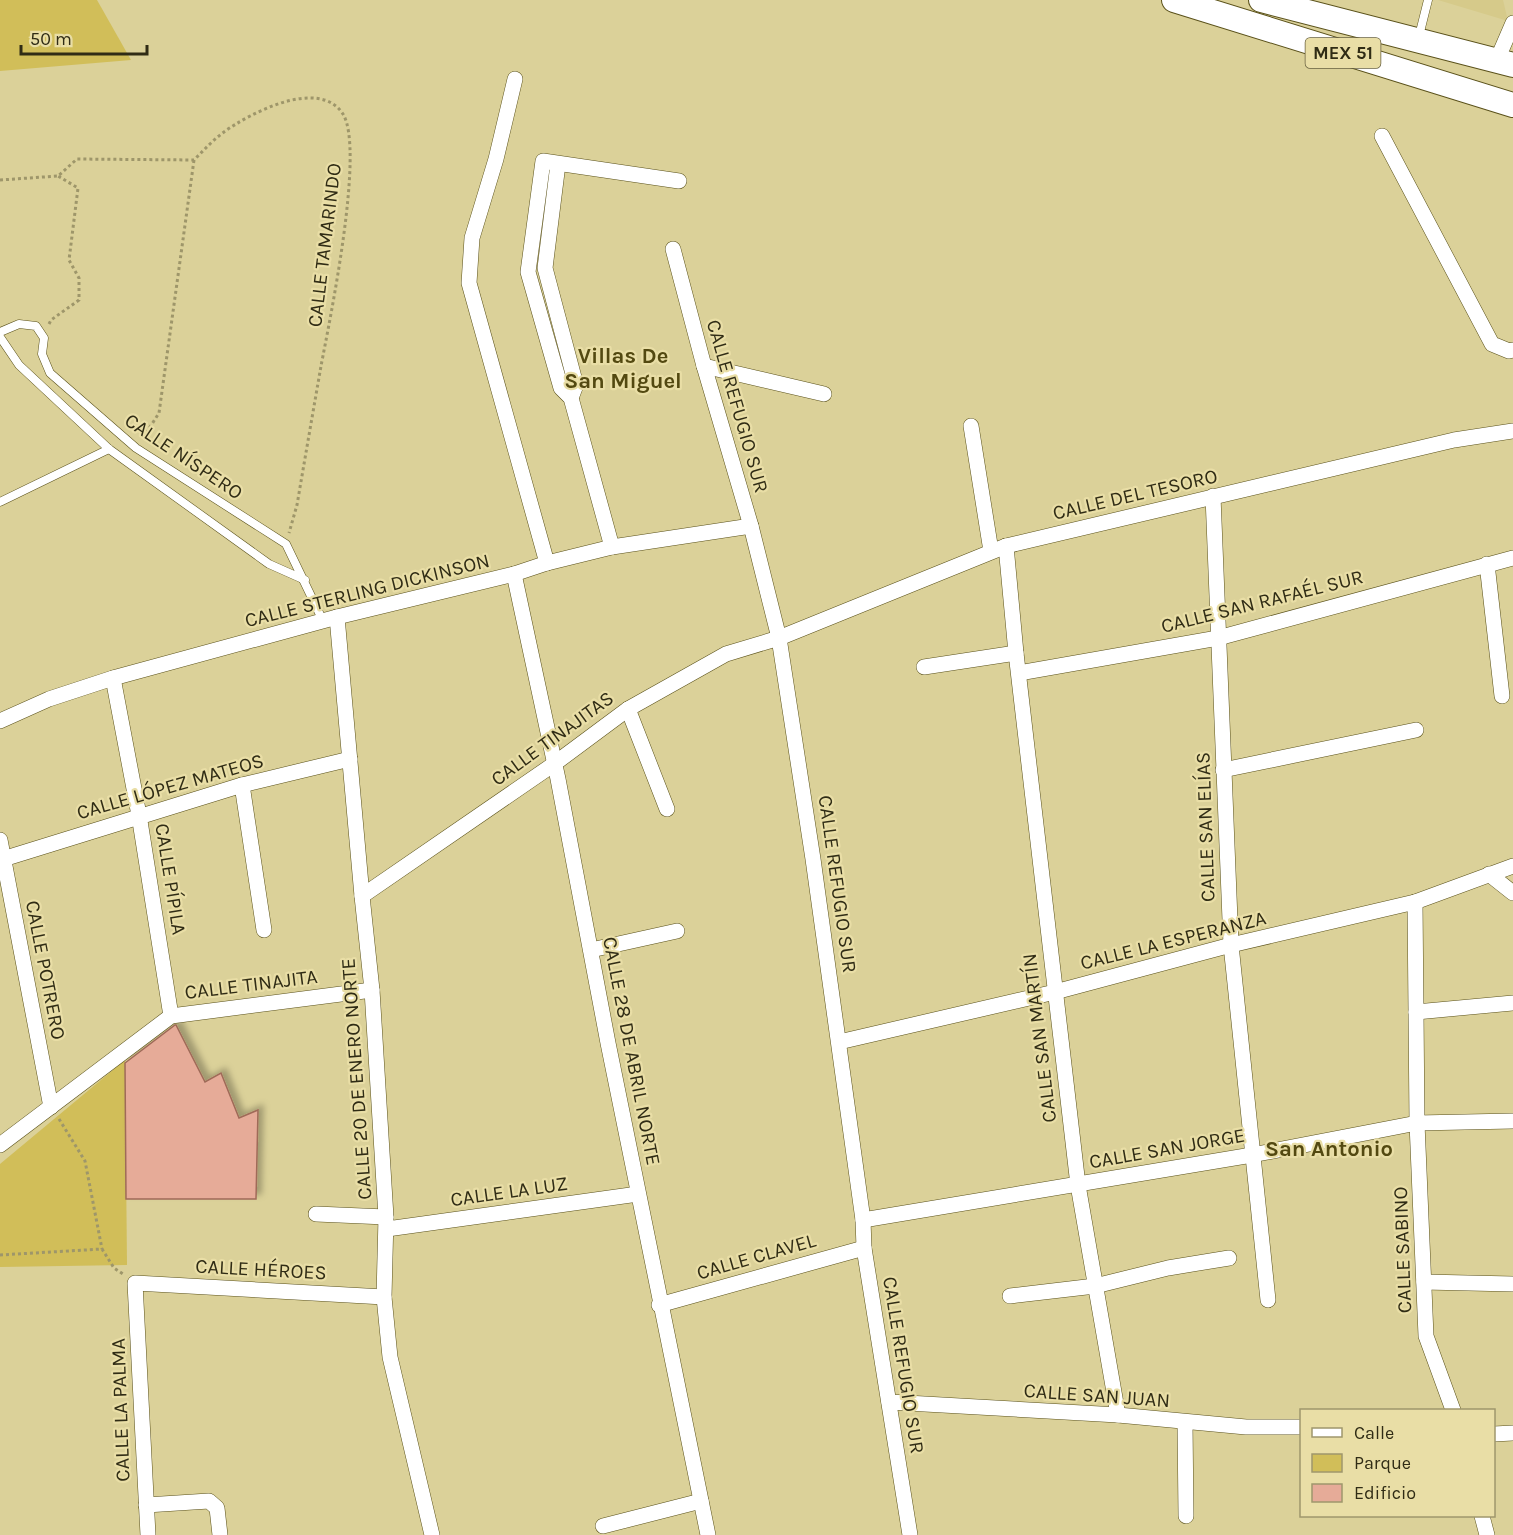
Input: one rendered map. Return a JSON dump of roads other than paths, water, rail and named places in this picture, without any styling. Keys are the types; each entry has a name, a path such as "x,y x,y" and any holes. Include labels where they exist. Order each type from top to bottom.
{"main road":[{"name":"MEX 51","path":"1174,0 1513,105"},
{"name":"MEX 51","path":"1261,0 1505,63"}],"street":[{"path":"1505,63 1513,24"},
{"path":"515,79 496,159 472,238 469,283 547,563"},
{"path":"1382,136 1492,344 1513,351"},
{"path":"567,380 528,272 543,161 679,181"},
{"path":"558,164 545,268 567,380 561,388 571,398 612,547"},
{"name":"CALLE REFUGIO SUR","path":"673,249 704,366 751,526 779,638 839,1042 863,1220 864,1248 910,1535"},
{"path":"528,272 545,268"},
{"path":"704,366 824,394"},
{"path":"971,426 990,551"},
{"name":"CALLE DEL TESORO","path":"779,638 1006,546 1454,440 1513,432"},
{"name":"CALLE SAN ELÍAS","path":"1213,496 1231,945 1268,1300"},
{"name":"CALLE STERLING DICKINSON","path":"0,721 49,699 113,678 330,619 514,574 547,563 612,547 751,526"},
{"name":"CALLE SAN MARTÍN","path":"1006,546 1016,653 1077,1185 1118,1415"},
{"name":"CALLE SAN RAFAÉL SUR","path":"1019,673 1218,638 1513,558"},
{"path":"1487,564 1502,696"},
{"name":"CALLE 28 DE ABRIL NORTE","path":"514,574 558,778 659,1305 708,1535"},
{"name":"CALLE 20 DE ENERO NORTE","path":"330,619 350,759 372,990 386,1223 384,1297 390,1357 432,1535"},
{"name":"CALLE TINAJITAS","path":"362,896 554,764 628,710 726,654 779,638"},
{"path":"924,667 1016,653"},
{"name":"CALLE PÍPILA","path":"113,678 139,816 171,1016"},
{"path":"628,710 667,809"},
{"path":"1223,770 1416,730"},
{"name":"CALLE LÓPEZ MATEOS","path":"3,859 242,785 350,759"},
{"path":"242,785 264,930"},
{"name":"CALLE POTRERO","path":"0,840 51,1107"},
{"name":"CALLE LA ESPERANZA","path":"839,1042 1054,992 1231,945 1415,902 1513,866"},
{"path":"1489,874 1513,893"},
{"name":"CALLE SABINO","path":"1415,902 1418,1123 1426,1336 1453,1409"},
{"path":"591,950 677,931"},
{"name":"CALLE TINAJITA","path":"171,1016 372,990"},
{"path":"1416,1012 1513,1003"},
{"path":"0,1145 171,1016"},
{"name":"CALLE SAN JORGE","path":"863,1220 1252,1155 1418,1123 1513,1121"},
{"name":"CALLE LA LUZ","path":"316,1214 386,1223 638,1194"},
{"name":"CALLE CLAVEL","path":"659,1305 864,1248"},
{"path":"1010,1296 1095,1286 1168,1268 1229,1258"},
{"name":"CALLE HÉROES","path":"135,1282 384,1297"},
{"name":"CALLE LA PALMA","path":"135,1282 148,1535"},
{"path":"1424,1282 1513,1284"},
{"name":"CALLE SAN JUAN","path":"889,1402 1118,1415 1246,1427 1300,1427"},
{"path":"1185,1423 1186,1516"},
{"path":"1495,1434 1513,1433"},
{"path":"146,1505 209,1501 217,1508 220,1535"},
{"path":"603,1526 701,1501"},
{"path":"1482,1517 1487,1535"}],"lane":[{"path":"1418,41 1428,0"},
{"name":"CALLE NÍSPERO","path":"0,332 19,324 36,326 44,338 42,354 50,373 136,448 286,544 305,580 330,619"},
{"name":"CALLE NÍSPERO","path":"0,337 19,365 109,449 269,564 305,580"},
{"path":"0,502 109,449"}],"district":[{"name":"Villas De San Miguel","path":"623,368"},
{"name":"San Antonio","path":"1329,1148"}]}
